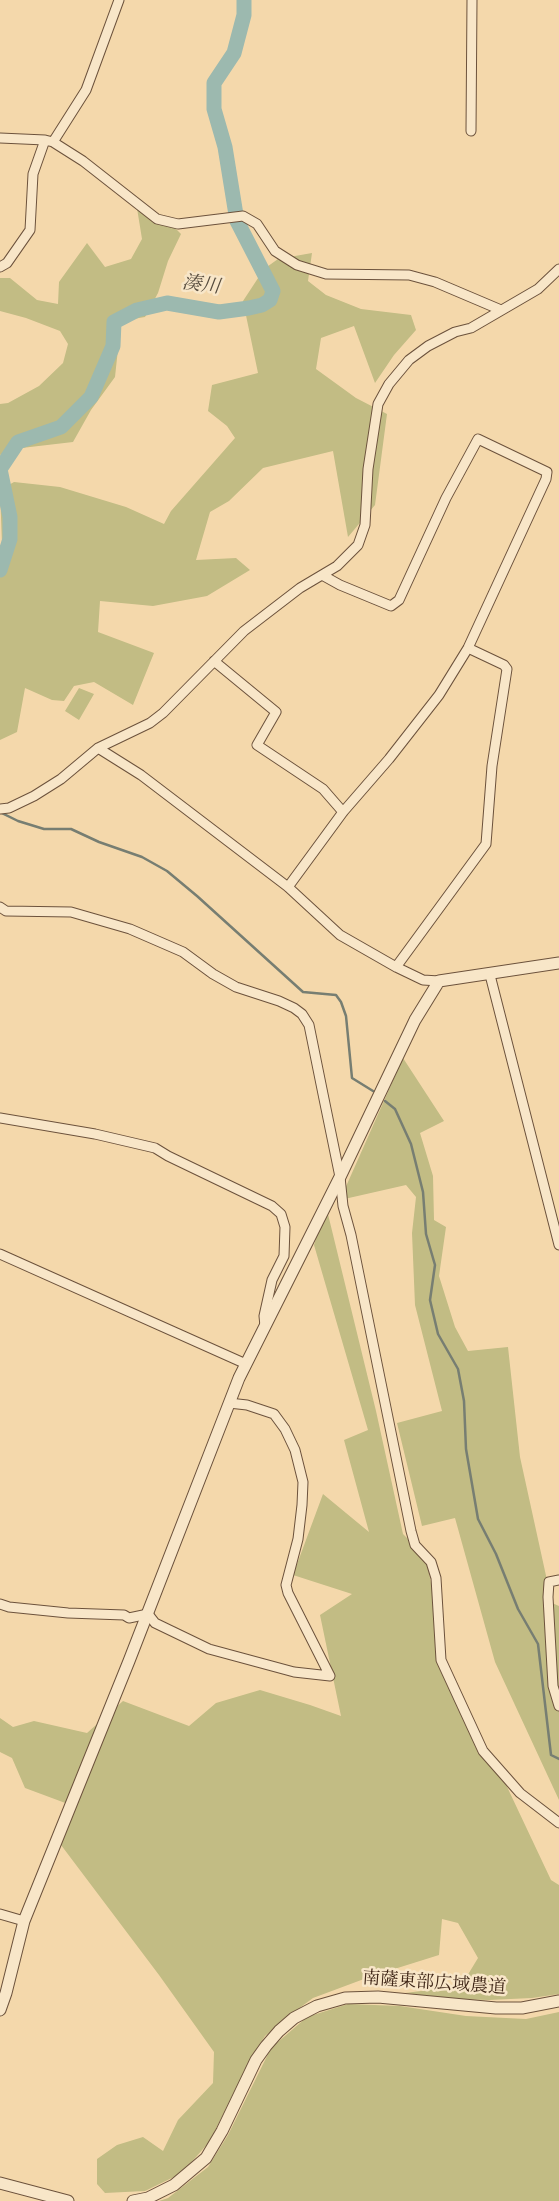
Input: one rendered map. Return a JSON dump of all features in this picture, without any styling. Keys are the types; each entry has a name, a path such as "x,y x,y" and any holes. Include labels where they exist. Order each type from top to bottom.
{"street":[{"path":"0,267 7,263 30,230 34,174 49,141 86,90 119,0"},
{"path":"471,131 472,0"},
{"path":"0,138 49,141 83,161 156,219 178,224 243,216 257,224 275,251 298,265 326,274 409,274 435,282 501,310"},
{"path":"2,809 17,804 50,787 98,748 150,723 163,713 244,631 300,588 337,566 358,545 365,525 368,469 378,404 389,384 409,360 428,346 454,332 471,328 538,289 559,269"},
{"path":"288,887 343,812 389,759 439,695 468,648 546,480 547,472 478,438 446,498 399,600 391,606 340,585 322,575"},
{"path":"396,967 486,844 492,766 507,669 504,665 468,648"},
{"path":"214,662 276,712 258,745 323,789 343,812"},
{"path":"98,748 141,775 288,887 340,934 396,967 423,980 440,981 559,964"},
{"path":"0,907 6,911 71,912 130,929 184,952 213,974 236,987 294,1008 302,1014 309,1025 340,1177 343,1206 351,1235 411,1531 415,1545 431,1562 436,1578 441,1660 484,1751 520,1793 559,1823"},
{"path":"490,975 559,1245"},
{"path":"0,2010 24,1921 148,1614 229,1403 246,1364 340,1177 415,1020 440,981"},
{"path":"0,1118 95,1134 155,1148 272,1206 281,1214 285,1227 284,1256 272,1280 265,1309 265,1326"},
{"path":"0,1254 246,1364"},
{"path":"148,1614 155,1623 209,1649 294,1672 330,1676 288,1593 286,1585 298,1539 302,1505 303,1482 295,1450 285,1429 274,1414 247,1405 229,1403"},
{"path":"559,1580 549,1582 548,1598 553,1686 559,1706"},
{"path":"0,1604 9,1607 68,1613 124,1615 129,1618 148,1614"},
{"path":"0,1914 24,1921"},
{"name":"南薩東部広域農道","path":"133,2201 148,2198 174,2185 206,2158 222,2131 261,2053 279,2031 294,2018 317,2006 334,2000 370,1997 496,2008 522,2008 559,2001"},
{"path":"0,2183 68,2201"}],"shaded area":[{"path":"136,202 163,216 181,234 168,261 158,293 145,317 121,321 115,377 91,410 73,442 13,449 0,455 0,404 8,403 39,386 63,363 68,344 60,331 26,318 0,311 0,278 10,278 37,300 58,304 59,282 87,243 105,267 131,259 142,239"},
{"path":"312,253 308,281 326,295 361,309 411,315 416,330 394,355 375,383 354,326 321,338 316,369 356,398 387,414 375,505 348,537 333,451 263,468 229,501 210,512 196,560 236,558 250,570 207,596 153,606 100,601 98,632 154,653 133,705 94,682 74,686 64,701 52,700 25,688 17,732 0,740 0,550 2,544 0,490 14,482 60,487 126,507 164,524 171,511 235,438 227,426 208,411 212,385 258,373 243,301 264,269 278,259"},
{"path":"79,688 94,694 79,720 65,711"},
{"path":"403,1058 444,1121 420,1133 433,1176 434,1220 446,1227 439,1276 455,1327 468,1351 508,1347 520,1457 552,1603 559,1606 559,1800 495,1662 455,1518 422,1526 397,1423 442,1411 415,1305 412,1233 416,1197 406,1185 340,1200"},
{"path":"326,1206 376,1411 403,1534 426,1557 434,1599 437,1661 468,1730 501,1774 551,1880 559,1885 559,1994 532,1998 489,2000 453,1999 405,1993 461,1986 478,1958 458,1923 442,1919 439,1955 372,1976 313,1998 265,2036 250,2059 210,2141 182,2173 145,2191 105,2193 97,2184 97,2159 117,2145 143,2137 163,2151 178,2120 213,2083 214,2052 159,1975 61,1845 68,1804 25,1788 12,1758 0,1752 0,1718 13,1727 34,1721 87,1733 123,1701 189,1726 216,1703 260,1690 341,1716 320,1615 352,1594 293,1575 323,1494 369,1532 344,1440 368,1430 314,1245"},
{"path":"348,2004 400,2006 466,2016 526,2019 559,2012 559,2201 159,2201 168,2198 208,2167 228,2135 271,2048 307,2017"}],"waterway":[{"name":"湊川","path":"0,570 10,539 10,517 0,469 18,442 61,427 91,397 113,346 114,322 137,310 167,303 219,312 262,305 270,300 273,291 237,221 225,147 214,109 214,83 234,53 244,15 244,0"},
{"path":"0,812 18,821 44,829 71,829 99,842 142,857 167,871 197,896 303,992 336,995 341,1002 346,1016 352,1078 373,1091"},
{"path":"385,1101 395,1109 411,1144 423,1192 426,1234 435,1265 430,1300 438,1334 458,1369 464,1401 466,1449 478,1519 496,1554 518,1609 538,1644 551,1755 559,1759"}]}
